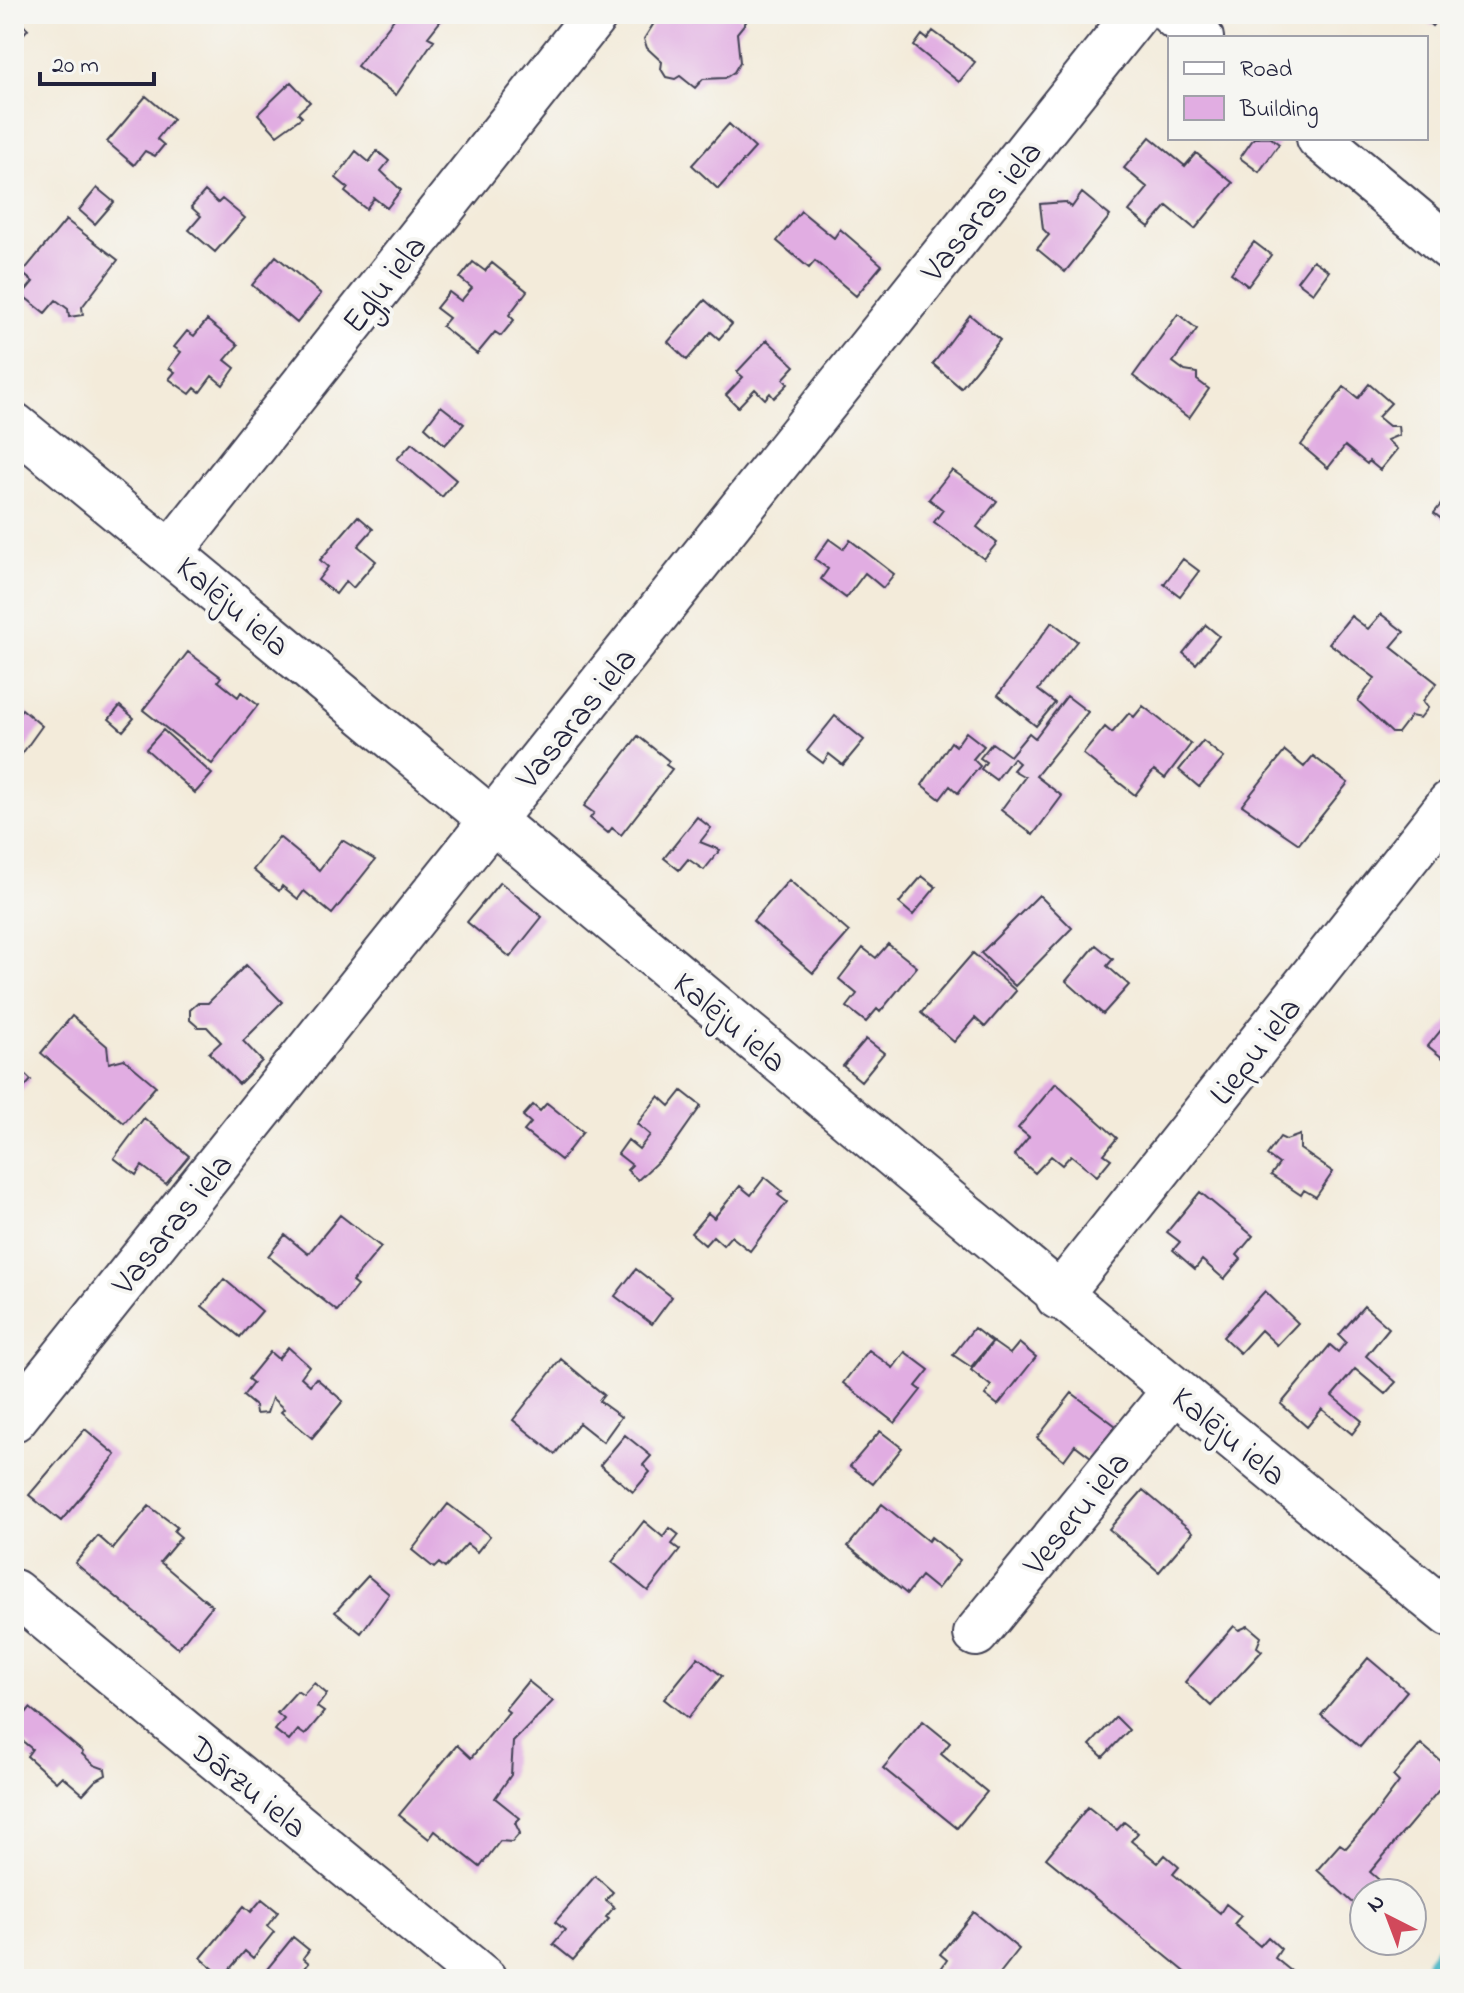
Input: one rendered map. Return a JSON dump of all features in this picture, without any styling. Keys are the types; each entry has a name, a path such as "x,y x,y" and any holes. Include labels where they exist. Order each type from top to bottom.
{"street":[{"name":"Egļu iela","path":"170,553 596,14"},
{"name":"Vasaras iela","path":"14,1419 1136,14"},
{"path":"1172,14 1199,36"},
{"path":"1321,140 1450,248"},
{"name":"Kalēju iela","path":"14,425 493,819 1058,1297 1450,1615"},
{"name":"Liepu iela","path":"1058,1297 1450,803"},
{"name":"Veseru iela","path":"976,1634 1175,1390"},
{"name":"Dārzu iela","path":"14,1592 484,1979"}],"building":[{"path":"398,14 446,14 428,37 434,40 396,95 357,66"},
{"path":"671,14 735,14 746,22 737,33 740,62 734,72 725,78 703,79 695,88 680,76 675,79 666,77 661,69 662,62 647,48 644,39 656,20 665,22"},
{"path":"1324,14 1340,14 1334,22"},
{"path":"1418,14 1442,14 1432,26"},
{"path":"14,18 28,29 14,45"},
{"path":"933,31 975,62 959,82 914,46 922,35 927,39"},
{"path":"291,82 310,102 298,113 302,117 277,135 258,114"},
{"path":"146,96 173,119 157,139 164,145 155,156 145,151 134,165 107,142"},
{"path":"729,124 755,148 718,189 692,165"},
{"path":"1150,137 1185,166 1196,153 1233,183 1195,229 1167,206 1149,227 1129,211 1148,188 1124,168"},
{"path":"1253,140 1274,140 1279,144 1259,172 1240,158"},
{"path":"356,151 369,162 377,151 389,161 381,171 401,190 387,208 374,198 366,209 345,192 348,188 336,178"},
{"path":"97,188 114,202 95,224 79,210"},
{"path":"205,191 218,203 222,199 245,218 215,252 189,230 201,216 191,207"},
{"path":"1082,193 1110,216 1065,272 1037,249 1049,235 1043,229 1040,204 1065,202 1072,207"},
{"path":"801,211 834,238 840,229 882,265 856,296 815,261 809,268 777,241"},
{"path":"66,220 118,260 82,307 83,315 69,317 68,309 56,300 45,313 22,295 33,282 22,273"},
{"path":"1254,242 1271,255 1248,286 1231,273"},
{"path":"276,256 321,294 297,323 252,285"},
{"path":"1313,260 1329,271 1313,293 1297,281"},
{"path":"473,262 485,271 492,263 527,291 509,315 514,320 501,336 495,332 477,354 442,326 449,318 436,308 449,292 461,301 472,288 460,278"},
{"path":"705,300 732,324 719,339 711,332 687,360 668,342"},
{"path":"1178,314 1197,329 1173,362 1185,371 1197,373 1197,380 1209,389 1189,418 1133,376"},
{"path":"970,315 1000,340 961,388 933,364"},
{"path":"207,320 238,345 225,360 235,368 223,385 212,376 200,392 195,388 190,394 169,379 175,372 169,368 181,352 174,347 187,331 194,336"},
{"path":"767,340 795,366 783,379 788,384 774,398 770,393 765,399 755,389 738,407 726,395 743,377 737,372"},
{"path":"1369,384 1391,403 1378,417 1389,426 1398,426 1399,435 1387,440 1397,449 1380,470 1369,461 1367,464 1345,446 1328,468 1301,445 1344,387 1358,398"},
{"path":"441,406 464,424 445,445 425,427"},
{"path":"412,443 456,480 442,497 397,459"},
{"path":"952,470 997,501 977,527 997,543 984,559 934,522 943,510 929,499"},
{"path":"1450,493 1450,526 1434,513"},
{"path":"358,516 373,529 358,546 376,561 353,588 346,581 336,594 318,580 328,567 320,560"},
{"path":"829,539 843,549 850,540 894,574 883,588 865,573 846,598 821,579 828,569 815,559"},
{"path":"1183,559 1199,571 1180,596 1164,584"},
{"path":"1381,614 1404,632 1391,647 1437,683 1423,701 1428,708 1420,718 1411,716 1398,733 1392,733 1358,701 1375,678 1329,643 1351,616 1368,629"},
{"path":"1052,622 1077,641 1038,690 1055,703 1036,726 998,695"},
{"path":"1206,625 1219,636 1196,664 1183,653"},
{"path":"188,652 221,677 218,681 238,697 241,692 258,705 212,764 143,710"},
{"path":"1067,696 1088,712 1036,776 1062,796 1033,835 1001,810 1025,777 1013,770 1019,763 1013,758 996,780 981,769 986,762 980,758 992,743 1010,756 1029,733 1035,738"},
{"path":"120,706 134,718 123,731 109,719"},
{"path":"1143,706 1191,744 1165,778 1154,770 1135,795 1083,754 1105,727 1112,733 1129,713 1134,717"},
{"path":"22,709 42,726 14,765 14,719"},
{"path":"835,716 864,740 843,765 829,754 823,763 807,751"},
{"path":"163,730 212,774 195,793 146,749"},
{"path":"966,732 984,746 973,759 980,766 958,793 950,786 940,799 922,785 951,742 956,746"},
{"path":"638,736 669,761 666,765 672,769 621,835 612,828 608,833 590,818 594,813 584,806"},
{"path":"1203,741 1224,758 1199,787 1179,770"},
{"path":"1285,751 1304,767 1313,756 1348,783 1299,844 1242,805"},
{"path":"697,817 711,828 700,842 720,850 704,870 688,859 679,870 664,858"},
{"path":"279,837 319,870 342,840 375,860 332,914 304,891 298,899 282,886 279,891 253,870"},
{"path":"922,876 936,887 913,915 899,903"},
{"path":"789,880 849,932 813,973 753,921"},
{"path":"500,882 542,917 510,957 467,922"},
{"path":"1039,895 1072,928 1015,986 981,953"},
{"path":"888,944 917,967 880,1012 877,1009 866,1022 847,1007 857,994 839,979 863,948 876,958"},
{"path":"1096,945 1113,959 1107,966 1129,985 1103,1014 1066,981"},
{"path":"973,953 1016,991 985,1027 975,1018 954,1042 921,1013"},
{"path":"246,965 282,1002 243,1041 262,1061 239,1084 209,1053 221,1042 207,1027 198,1027 190,1020 190,1010 198,1003 208,1003"},
{"path":"72,1016 107,1046 109,1063 124,1059 156,1086 124,1123 41,1053"},
{"path":"1450,1019 1450,1064 1428,1046"},
{"path":"866,1039 884,1053 861,1081 843,1066"},
{"path":"14,1064 31,1080 17,1096 14,1094"},
{"path":"1056,1083 1117,1138 1104,1154 1111,1159 1097,1176 1071,1155 1062,1165 1051,1156 1035,1173 1014,1155 1029,1137 1018,1128"},
{"path":"682,1091 701,1106 670,1150 638,1180 627,1170 632,1165 618,1154 628,1140 639,1149 650,1135 637,1124 659,1096 670,1106"},
{"path":"547,1103 583,1132 561,1160 524,1131 531,1123 523,1116 533,1105 540,1111"},
{"path":"144,1118 189,1156 166,1184 142,1166 136,1175 114,1158"},
{"path":"1300,1135 1300,1149 1333,1172 1316,1197 1304,1190 1301,1195 1271,1175 1279,1164 1267,1155 1280,1137 1286,1140"},
{"path":"765,1177 782,1191 778,1195 787,1202 750,1251 731,1236 723,1245 713,1236 705,1245 691,1233 708,1213 714,1218 740,1186 751,1195"},
{"path":"1200,1192 1253,1236 1237,1255 1241,1259 1224,1279 1202,1260 1195,1269 1173,1250 1180,1242 1167,1232"},
{"path":"340,1215 381,1247 352,1282 357,1286 337,1311 268,1256 285,1235 308,1254"},
{"path":"636,1269 672,1297 652,1324 615,1296"},
{"path":"224,1279 262,1311 240,1337 202,1306"},
{"path":"1265,1291 1298,1323 1277,1345 1261,1330 1240,1353 1223,1337"},
{"path":"1364,1306 1389,1328 1366,1356 1396,1382 1385,1394 1355,1369 1332,1396 1362,1421 1352,1434 1322,1409 1307,1427 1281,1404 1330,1345 1338,1352 1346,1342 1339,1335"},
{"path":"974,1328 992,1342 971,1367 953,1355"},
{"path":"993,1342 1010,1354 1019,1343 1036,1357 998,1405 985,1395 991,1386 971,1370"},
{"path":"288,1347 309,1366 301,1377 310,1385 316,1378 343,1401 312,1438 281,1412 284,1409 272,1398 267,1413 256,1414 255,1406 243,1396 253,1383 248,1379 270,1352 278,1359"},
{"path":"869,1350 893,1368 905,1352 929,1370 916,1386 921,1390 895,1423 843,1383"},
{"path":"561,1359 604,1395 599,1401 621,1417 603,1442 579,1423 555,1454 513,1420"},
{"path":"1072,1393 1116,1426 1091,1457 1075,1445 1064,1460 1037,1438"},
{"path":"85,1429 116,1455 61,1521 29,1495"},
{"path":"880,1431 902,1448 873,1484 850,1466"},
{"path":"625,1435 651,1456 643,1465 650,1472 633,1492 600,1465"},
{"path":"1143,1490 1193,1532 1159,1572 1109,1529"},
{"path":"448,1504 490,1536 477,1552 467,1544 445,1568 439,1563 434,1568 412,1550"},
{"path":"882,1504 928,1541 931,1537 960,1560 937,1589 921,1576 907,1594 848,1546"},
{"path":"149,1506 177,1527 174,1531 181,1537 160,1562 212,1606 178,1648 75,1563 98,1536 113,1549"},
{"path":"644,1521 663,1537 670,1528 679,1535 672,1544 680,1550 648,1591 612,1562"},
{"path":"368,1576 389,1594 361,1633 335,1612"},
{"path":"1234,1626 1239,1630 1248,1626 1261,1637 1257,1647 1262,1651 1211,1706 1185,1682"},
{"path":"698,1657 722,1676 688,1718 664,1699"},
{"path":"1368,1658 1407,1691 1360,1747 1321,1715"},
{"path":"528,1681 553,1701 513,1742 511,1775 495,1798 520,1818 515,1823 520,1833 512,1842 500,1841 480,1867 435,1831 429,1839 399,1815 457,1745 471,1758 509,1712 505,1709"},
{"path":"314,1683 327,1694 317,1707 324,1712 305,1735 298,1730 289,1741 275,1730 284,1719 277,1713 297,1691 303,1695"},
{"path":"30,1708 94,1765 105,1769 106,1775 83,1794 62,1776 56,1782 27,1756 32,1749 14,1734 14,1727"},
{"path":"1116,1717 1129,1730 1103,1757 1090,1745"},
{"path":"923,1721 950,1743 941,1754 987,1792 957,1828 883,1768"},
{"path":"1421,1744 1450,1769 1450,1777 1370,1872 1376,1877 1348,1877 1348,1898 1317,1870 1340,1844 1346,1848 1372,1818 1399,1782 1393,1776"},
{"path":"1088,1807 1117,1830 1124,1822 1138,1833 1131,1841 1158,1863 1165,1855 1179,1867 1173,1874 1220,1913 1226,1904 1241,1916 1234,1924 1260,1946 1268,1937 1281,1949 1275,1958 1301,1979 1194,1979 1046,1858"},
{"path":"595,1876 613,1892 606,1900 614,1907 606,1917 609,1919 573,1960 553,1944 565,1930 555,1922"},
{"path":"262,1899 278,1912 267,1926 274,1932 253,1958 245,1951 223,1977 201,1958 244,1906 251,1912"},
{"path":"974,1912 1019,1949 997,1977 1000,1979 934,1979 947,1960 940,1954"},
{"path":"293,1937 309,1950 303,1958 309,1963 303,1970 314,1979 259,1979"}],"waterway":[{"path":"1431,1961 1450,1936"}]}
